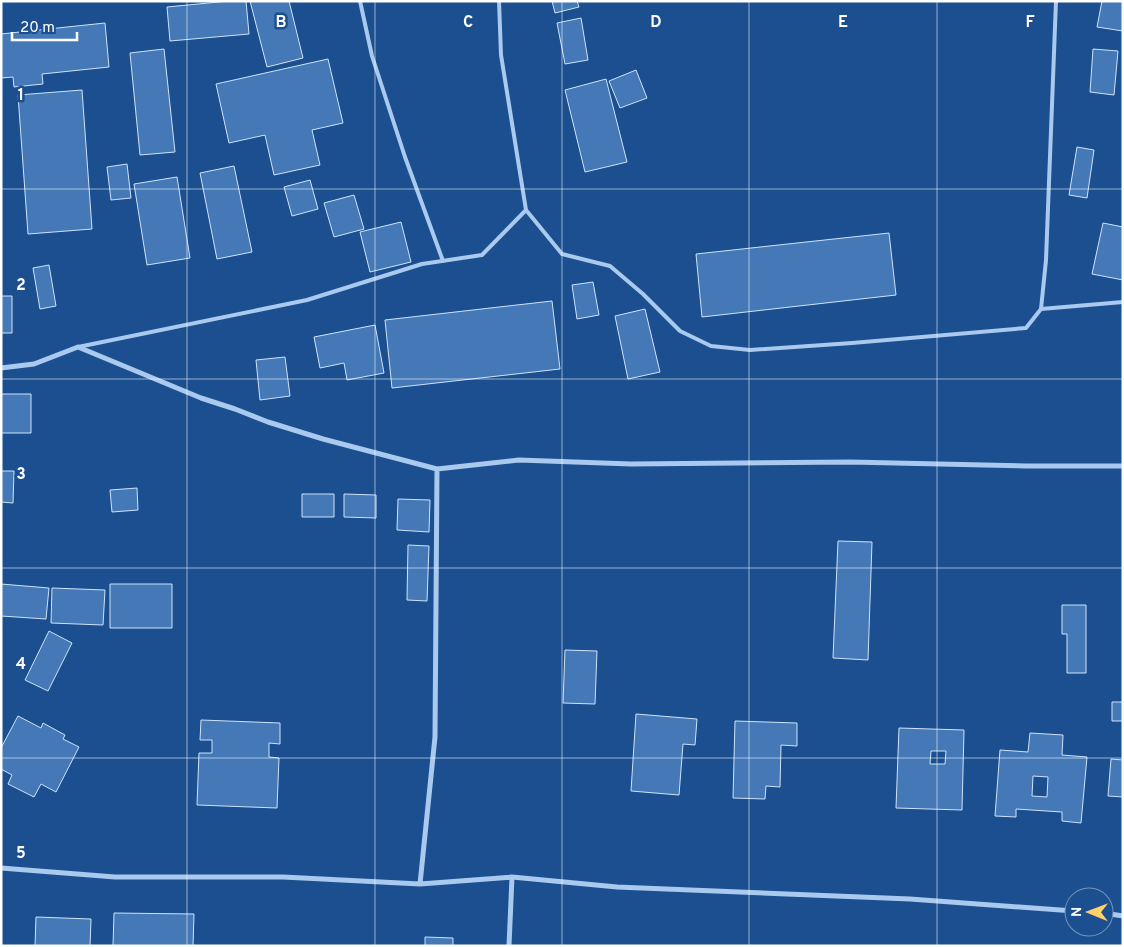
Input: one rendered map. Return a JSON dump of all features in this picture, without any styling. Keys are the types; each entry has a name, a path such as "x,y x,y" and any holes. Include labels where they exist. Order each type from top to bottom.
{"street":[{"path":"1,368 34,364 78,347 201,398 235,408 268,422 437,469 519,460 631,464 850,462 1123,466"},
{"path":"420,884 435,736 437,469"},
{"path":"1,868 115,877 283,877 420,884 512,877 617,887 910,899 1064,910"},
{"path":"509,946 512,877"}],"lane":[{"path":"360,1 372,56 405,158 443,261"},
{"path":"499,1 501,56 526,210 562,254 610,266 643,294 680,331 711,346 760,349 1026,328 1041,309 1046,260 1056,1"},
{"path":"78,347 307,300 422,264 482,255 526,210"},
{"path":"1041,309 1123,302"}],"building":[{"path":"246,1 249,34 170,41 167,7"},
{"path":"250,1 289,1 303,58 267,67"},
{"path":"552,1 577,1 579,7 555,13"},
{"path":"1102,1 1123,1 1123,31 1097,27"},
{"path":"581,18 588,60 565,64 557,23"},
{"path":"105,23 109,67 42,74 43,84 14,87 13,77 1,78 1,34"},
{"path":"164,49 175,152 140,155 130,53"},
{"path":"1093,49 1118,51 1114,95 1090,92"},
{"path":"328,59 343,123 312,130 320,165 274,175 265,135 229,143 216,84"},
{"path":"636,70 647,98 620,108 609,81"},
{"path":"606,79 627,162 585,172 565,90"},
{"path":"82,90 92,229 28,234 18,95"},
{"path":"1077,147 1094,150 1087,198 1069,195"},
{"path":"127,164 131,198 111,200 107,167"},
{"path":"234,166 252,252 217,259 200,173"},
{"path":"177,177 190,258 147,265 134,184"},
{"path":"310,180 318,209 292,216 284,187"},
{"path":"354,195 364,229 334,237 324,203"},
{"path":"401,222 411,262 370,272 360,232"},
{"path":"1103,223 1123,227 1123,280 1092,274"},
{"path":"889,233 896,295 702,317 696,254"},
{"path":"49,265 56,306 40,309 33,268"},
{"path":"593,282 599,315 577,319 572,285"},
{"path":"1,296 12,296 12,333 1,333"},
{"path":"552,301 560,369 392,388 385,320"},
{"path":"645,309 660,372 628,379 615,316"},
{"path":"375,325 384,373 347,380 344,363 320,368 314,337"},
{"path":"285,357 290,396 260,400 256,360"},
{"path":"1,394 31,394 31,433 1,433"},
{"path":"1,471 14,471 13,503 1,502"},
{"path":"137,488 138,510 112,512 110,490"},
{"path":"302,494 334,494 334,517 302,517"},
{"path":"344,494 376,495 376,518 344,517"},
{"path":"398,499 430,500 429,532 397,530"},
{"path":"838,541 872,542 868,660 833,658"},
{"path":"408,545 429,546 427,601 407,600"},
{"path":"1,584 49,588 46,619 1,616"},
{"path":"110,584 172,584 172,628 110,628"},
{"path":"52,588 105,590 103,625 51,623"},
{"path":"1062,605 1086,605 1086,673 1067,673 1067,634 1062,634"},
{"path":"49,631 72,643 48,691 25,680"},
{"path":"565,650 597,651 595,704 563,703"},
{"path":"1112,702 1123,702 1123,721 1112,721"},
{"path":"636,714 697,719 695,745 683,744 679,795 631,791"},
{"path":"18,716 41,728 43,723 65,735 63,739 79,747 56,792 41,784 34,797 8,784 12,775 1,769 1,748"},
{"path":"201,720 280,723 280,744 269,743 269,757 279,758 277,808 197,805 199,753 212,753 212,740 200,740"},
{"path":"735,721 797,723 797,746 781,745 780,787 766,786 765,799 733,798"},
{"path":"899,728 964,730 962,810 896,808","holes":["931,751 946,751 945,764 930,764"]},
{"path":"1030,733 1063,735 1062,755 1087,757 1081,823 1062,821 1062,812 1016,809 1016,817 995,816 1000,750 1028,752","holes":["1033,776 1048,777 1047,797 1032,796"]},
{"path":"1111,759 1123,760 1123,797 1108,796"},
{"path":"114,913 194,914 193,946 113,946"},
{"path":"36,917 91,919 90,946 35,946"},
{"path":"425,937 453,938 453,946 425,946"}]}
